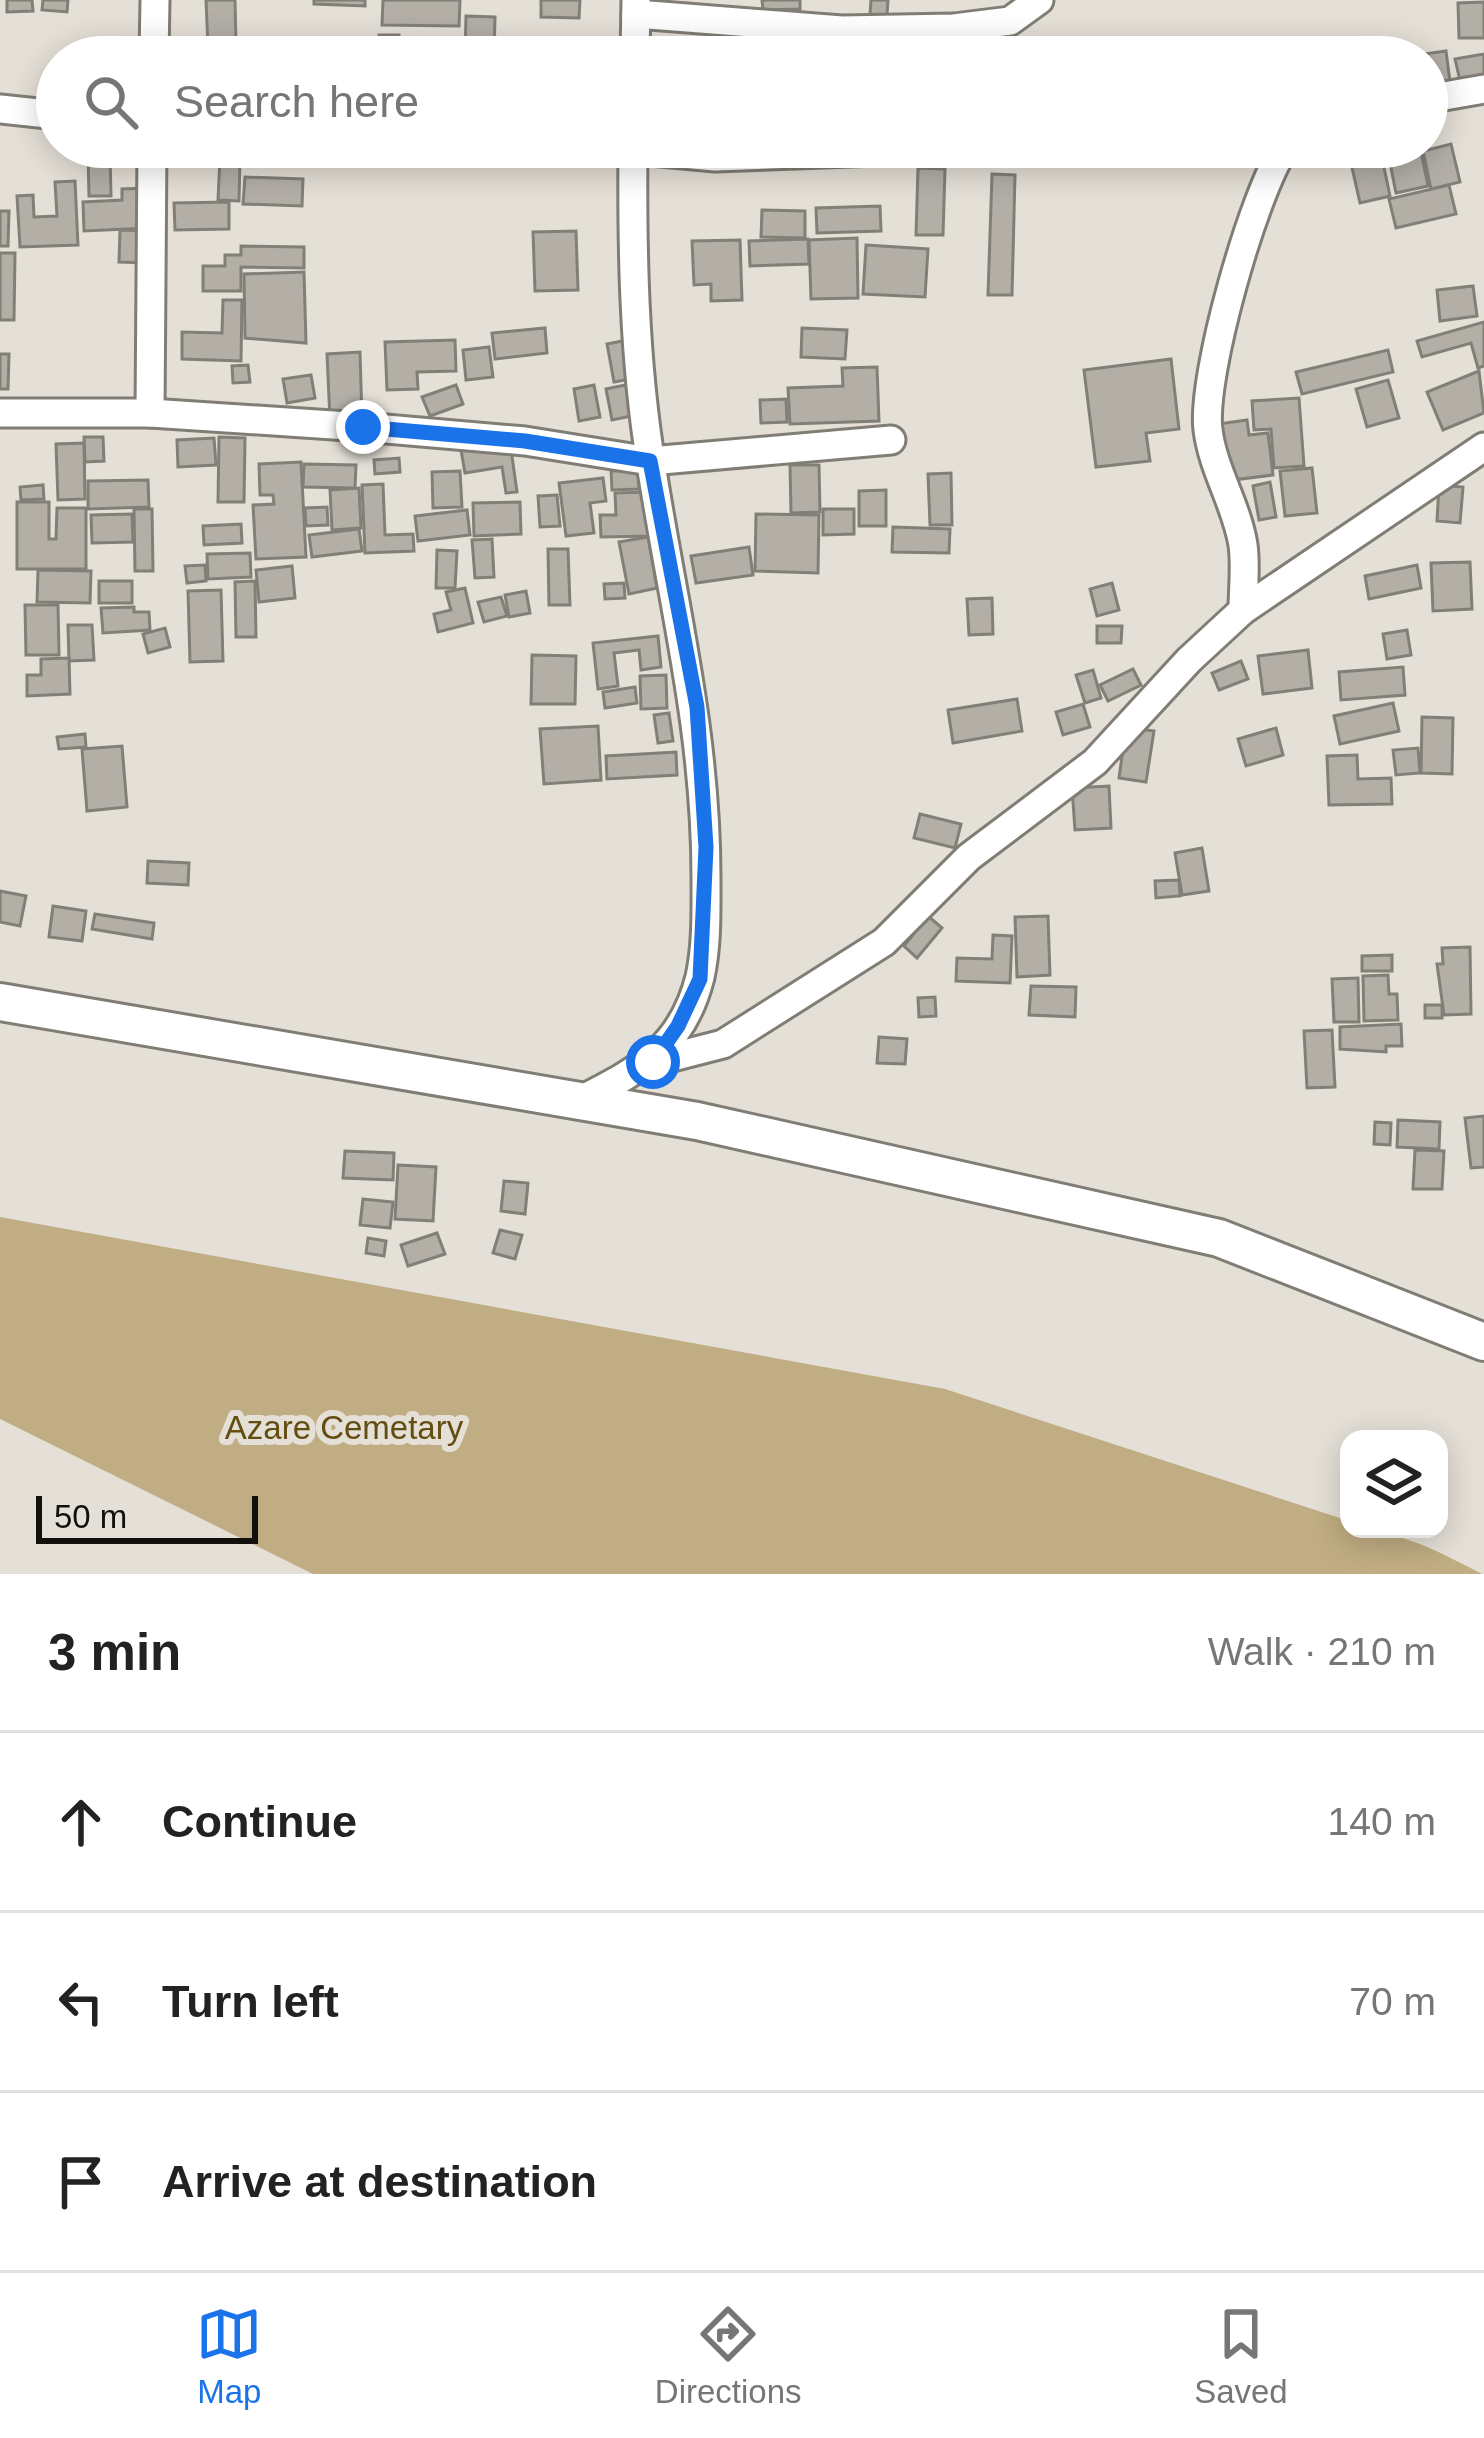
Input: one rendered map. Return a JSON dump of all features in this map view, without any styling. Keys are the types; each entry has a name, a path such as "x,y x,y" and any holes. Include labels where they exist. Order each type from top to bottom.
{"street":[{"path":"154,36 155,0"},
{"path":"636,7 842,30 954,28 1010,21 1039,0"},
{"path":"1448,95 1484,89"},
{"path":"0,110 36,113"},
{"path":"150,413 152,168"},
{"path":"625,168 650,461 697,707 706,847 700,979 678,1026 653,1062"},
{"path":"1243,610 1243,545 1207,428 1212,379 1244,247 1270,168"},
{"path":"0,413 150,413 525,441 650,461 891,440"},
{"path":"579,1101 653,1062 723,1044 884,942 969,857 1095,762 1189,660 1243,610 1484,447"},
{"path":"0,1002 697,1121 1219,1238 1484,1342"}],"green space":[{"name":"Azare Cemetary","path":"0,1217 945,1389 1340,1518 1340,1538 1404,1538 1482,1574 313,1574 0,1419"}],"building":[{"path":"7,0 32,0 33,11 7,12"},
{"path":"43,0 68,0 67,12 42,10"},
{"path":"206,0 235,0 236,36 208,36"},
{"path":"314,0 365,0 365,6 314,4"},
{"path":"383,0 460,0 459,26 382,25"},
{"path":"541,0 580,0 579,18 541,17"},
{"path":"762,0 800,0 800,9 763,10"},
{"path":"871,0 888,0 887,15 870,15"},
{"path":"1484,2 1484,38 1459,38 1458,3"},
{"path":"466,16 495,17 495,36 466,36"},
{"path":"710,30 737,31 737,36 710,36"},
{"path":"1484,54 1484,80 1461,85 1455,59"},
{"path":"1448,145 1460,182 1431,189 1427,168 1448,168"},
{"path":"88,168 110,168 111,196 89,196"},
{"path":"219,168 240,168 239,201 218,200"},
{"path":"918,168 945,169 943,235 916,235"},
{"path":"1352,168 1384,168 1390,196 1360,203"},
{"path":"1391,168 1424,168 1428,186 1396,193"},
{"path":"992,174 1015,175 1012,295 988,295"},
{"path":"245,177 303,179 302,206 243,204"},
{"path":"75,181 78,245 20,247 17,196 33,195 34,217 57,216 55,182"},
{"path":"1449,185 1456,214 1396,228 1389,199"},
{"path":"146,188 148,228 84,231 83,202 122,200 122,189"},
{"path":"229,202 229,229 175,230 174,203"},
{"path":"880,206 881,231 817,233 816,208"},
{"path":"762,210 805,211 805,238 761,237"},
{"path":"0,211 9,211 8,246 0,246"},
{"path":"120,230 148,231 147,263 119,262"},
{"path":"576,231 578,290 535,291 533,232"},
{"path":"857,238 858,298 811,299 809,240"},
{"path":"808,239 809,264 750,266 749,241"},
{"path":"740,240 742,300 711,301 711,284 694,285 692,241"},
{"path":"866,245 928,249 925,297 863,294"},
{"path":"241,246 304,247 304,268 241,267 241,291 203,291 203,266 225,266 225,255 241,255"},
{"path":"0,253 15,253 14,320 0,320"},
{"path":"304,272 306,343 245,338 244,274"},
{"path":"1473,286 1477,316 1440,321 1437,290"},
{"path":"223,300 242,300 241,361 182,359 182,332 222,333"},
{"path":"1484,322 1484,366 1478,368 1471,343 1422,357 1417,341"},
{"path":"545,328 547,353 495,359 492,333"},
{"path":"802,328 847,330 845,359 801,357"},
{"path":"455,340 456,371 417,372 418,389 387,390 385,342"},
{"path":"627,340 635,378 614,382 607,344"},
{"path":"489,347 493,377 466,380 463,350"},
{"path":"1388,350 1393,372 1302,394 1296,372"},
{"path":"360,352 362,419 330,420 327,354"},
{"path":"0,354 9,354 8,389 0,389"},
{"path":"1171,359 1179,429 1146,433 1150,461 1096,467 1084,370"},
{"path":"248,365 250,382 233,383 232,366"},
{"path":"877,367 879,421 790,424 788,388 843,386 842,368"},
{"path":"1479,371 1484,413 1443,430 1427,392"},
{"path":"311,375 315,398 287,403 283,379"},
{"path":"1388,380 1399,418 1367,427 1356,389"},
{"path":"630,384 636,415 612,420 606,389"},
{"path":"456,385 463,404 430,416 422,397"},
{"path":"594,385 600,417 579,421 574,389"},
{"path":"1299,398 1304,466 1274,468 1271,429 1254,430 1252,401"},
{"path":"786,399 787,422 761,423 760,400"},
{"path":"1247,420 1249,435 1268,433 1273,475 1225,481 1218,424"},
{"path":"84,437 103,437 104,461 85,462"},
{"path":"219,437 245,438 244,502 218,502"},
{"path":"214,438 216,465 178,467 177,440"},
{"path":"510,442 517,492 506,493 502,467 465,473 461,450"},
{"path":"84,443 85,499 58,500 56,444"},
{"path":"399,458 400,472 375,474 374,460"},
{"path":"301,462 306,557 256,559 253,505 274,504 273,495 260,495 259,464"},
{"path":"304,464 356,465 355,488 303,487"},
{"path":"790,465 819,465 820,512 791,513"},
{"path":"1312,468 1317,513 1285,516 1280,471"},
{"path":"638,470 639,489 612,490 611,471"},
{"path":"460,471 462,507 433,508 432,472"},
{"path":"951,473 952,525 930,525 928,474"},
{"path":"603,478 606,501 590,503 594,533 566,536 559,483"},
{"path":"148,480 149,507 88,509 88,481"},
{"path":"1270,482 1276,517 1259,520 1253,486"},
{"path":"383,484 385,535 413,534 414,551 365,553 362,485"},
{"path":"43,485 44,499 21,500 20,487"},
{"path":"1439,485 1463,487 1460,523 1437,521"},
{"path":"359,488 361,528 332,530 330,490"},
{"path":"886,490 886,526 859,526 859,491"},
{"path":"649,492 651,536 601,537 600,515 616,515 615,493"},
{"path":"557,495 560,526 540,527 538,496"},
{"path":"17,502 49,502 49,539 56,539 57,508 86,508 86,569 17,569"},
{"path":"520,502 521,534 474,536 473,503"},
{"path":"327,507 328,525 306,526 305,508"},
{"path":"134,509 152,509 153,571 135,571"},
{"path":"823,509 854,509 854,534 823,535"},
{"path":"467,510 470,535 418,541 415,516"},
{"path":"132,514 133,542 92,543 91,515"},
{"path":"756,514 819,515 818,573 755,571"},
{"path":"241,524 242,543 204,545 203,526"},
{"path":"893,527 950,529 949,553 892,552"},
{"path":"359,529 362,551 312,557 309,535"},
{"path":"648,537 657,588 629,594 619,542"},
{"path":"492,539 494,577 475,578 472,540"},
{"path":"749,547 753,575 696,583 691,556"},
{"path":"548,549 568,549 570,605 549,605"},
{"path":"437,550 457,551 455,588 436,588"},
{"path":"250,553 251,577 208,579 207,554"},
{"path":"1470,562 1472,609 1433,611 1431,563"},
{"path":"205,565 206,581 187,583 185,566"},
{"path":"1417,565 1421,588 1369,599 1365,576"},
{"path":"292,566 295,598 259,602 256,570"},
{"path":"38,570 91,571 90,603 37,602"},
{"path":"99,581 132,581 132,603 99,603"},
{"path":"255,581 256,637 236,637 235,582"},
{"path":"624,583 625,598 605,599 604,584"},
{"path":"1112,583 1119,610 1097,616 1090,589"},
{"path":"465,588 473,623 438,632 434,614 451,610 446,592"},
{"path":"221,590 223,661 190,662 188,591"},
{"path":"526,591 530,613 509,617 505,595"},
{"path":"501,597 507,616 484,622 478,602"},
{"path":"992,598 993,634 969,635 967,599"},
{"path":"25,605 58,605 59,655 26,655"},
{"path":"134,607 134,612 149,612 150,630 103,633 101,608"},
{"path":"68,625 92,625 94,660 69,661"},
{"path":"1097,626 1122,626 1121,643 1097,643"},
{"path":"165,628 170,647 148,653 143,634"},
{"path":"1407,630 1411,655 1387,659 1383,634"},
{"path":"658,636 661,667 641,670 639,650 614,653 618,686 598,689 593,643"},
{"path":"1308,650 1312,688 1263,694 1258,656"},
{"path":"532,655 576,656 575,704 531,704"},
{"path":"69,658 70,694 27,696 27,675 41,675 41,659"},
{"path":"1241,661 1248,679 1219,690 1212,673"},
{"path":"1403,667 1405,695 1341,700 1339,672"},
{"path":"1133,669 1141,685 1108,701 1100,685"},
{"path":"1093,670 1101,698 1085,703 1076,675"},
{"path":"666,675 667,708 641,709 640,676"},
{"path":"635,687 637,703 605,708 603,692"},
{"path":"1017,699 1022,731 953,743 948,710"},
{"path":"1393,703 1399,731 1340,744 1334,716"},
{"path":"1083,704 1090,727 1063,735 1056,712"},
{"path":"669,713 673,741 658,743 654,715"},
{"path":"1422,717 1453,718 1452,774 1421,773"},
{"path":"598,726 601,780 544,784 540,729"},
{"path":"1126,727 1154,731 1146,782 1119,778"},
{"path":"1276,728 1283,755 1246,766 1238,739"},
{"path":"85,734 86,747 59,749 57,737"},
{"path":"122,746 127,807 87,811 82,749"},
{"path":"1418,748 1420,773 1396,775 1393,750"},
{"path":"676,752 677,775 607,779 606,756"},
{"path":"1357,755 1358,779 1391,778 1392,804 1329,805 1327,756"},
{"path":"1109,786 1111,828 1075,830 1072,788"},
{"path":"920,814 961,824 955,848 914,838"},
{"path":"1202,848 1209,891 1182,895 1175,853"},
{"path":"148,861 189,863 188,885 147,883"},
{"path":"1179,880 1180,896 1156,898 1155,881"},
{"path":"0,891 26,896 20,926 0,922"},
{"path":"53,906 86,911 82,941 49,937"},
{"path":"95,914 154,923 152,939 92,929"},
{"path":"928,916 942,928 917,958 904,946"},
{"path":"1048,916 1050,975 1017,977 1015,917"},
{"path":"993,935 1012,936 1010,983 956,981 957,958 992,959"},
{"path":"1470,947 1471,1014 1444,1015 1437,964 1443,964 1442,948"},
{"path":"1392,955 1392,971 1362,971 1362,956"},
{"path":"1388,975 1389,994 1397,994 1398,1020 1364,1021 1363,976"},
{"path":"1358,978 1359,1022 1334,1022 1332,979"},
{"path":"1031,986 1076,987 1075,1017 1029,1015"},
{"path":"935,997 936,1016 919,1017 918,998"},
{"path":"1425,1005 1442,1005 1442,1018 1425,1018"},
{"path":"1401,1024 1402,1046 1386,1046 1386,1052 1340,1049 1340,1027"},
{"path":"1332,1030 1335,1087 1307,1088 1304,1031"},
{"path":"879,1037 907,1039 905,1064 877,1063"},
{"path":"1484,1116 1484,1167 1471,1168 1465,1118"},
{"path":"1398,1120 1440,1122 1439,1149 1397,1147"},
{"path":"1375,1122 1391,1123 1390,1145 1374,1144"},
{"path":"1415,1150 1444,1151 1442,1189 1413,1189"},
{"path":"345,1151 394,1153 393,1180 343,1178"},
{"path":"398,1165 436,1167 433,1221 395,1219"},
{"path":"504,1181 528,1183 525,1214 501,1211"},
{"path":"363,1199 393,1202 390,1228 360,1225"},
{"path":"500,1230 522,1235 515,1259 493,1253"},
{"path":"437,1233 445,1254 408,1266 401,1245"},
{"path":"368,1238 386,1241 384,1256 366,1253"}],"route":[{"path":"363,427 525,441 650,461 697,707 706,847 700,979 678,1026 653,1062"}]}
